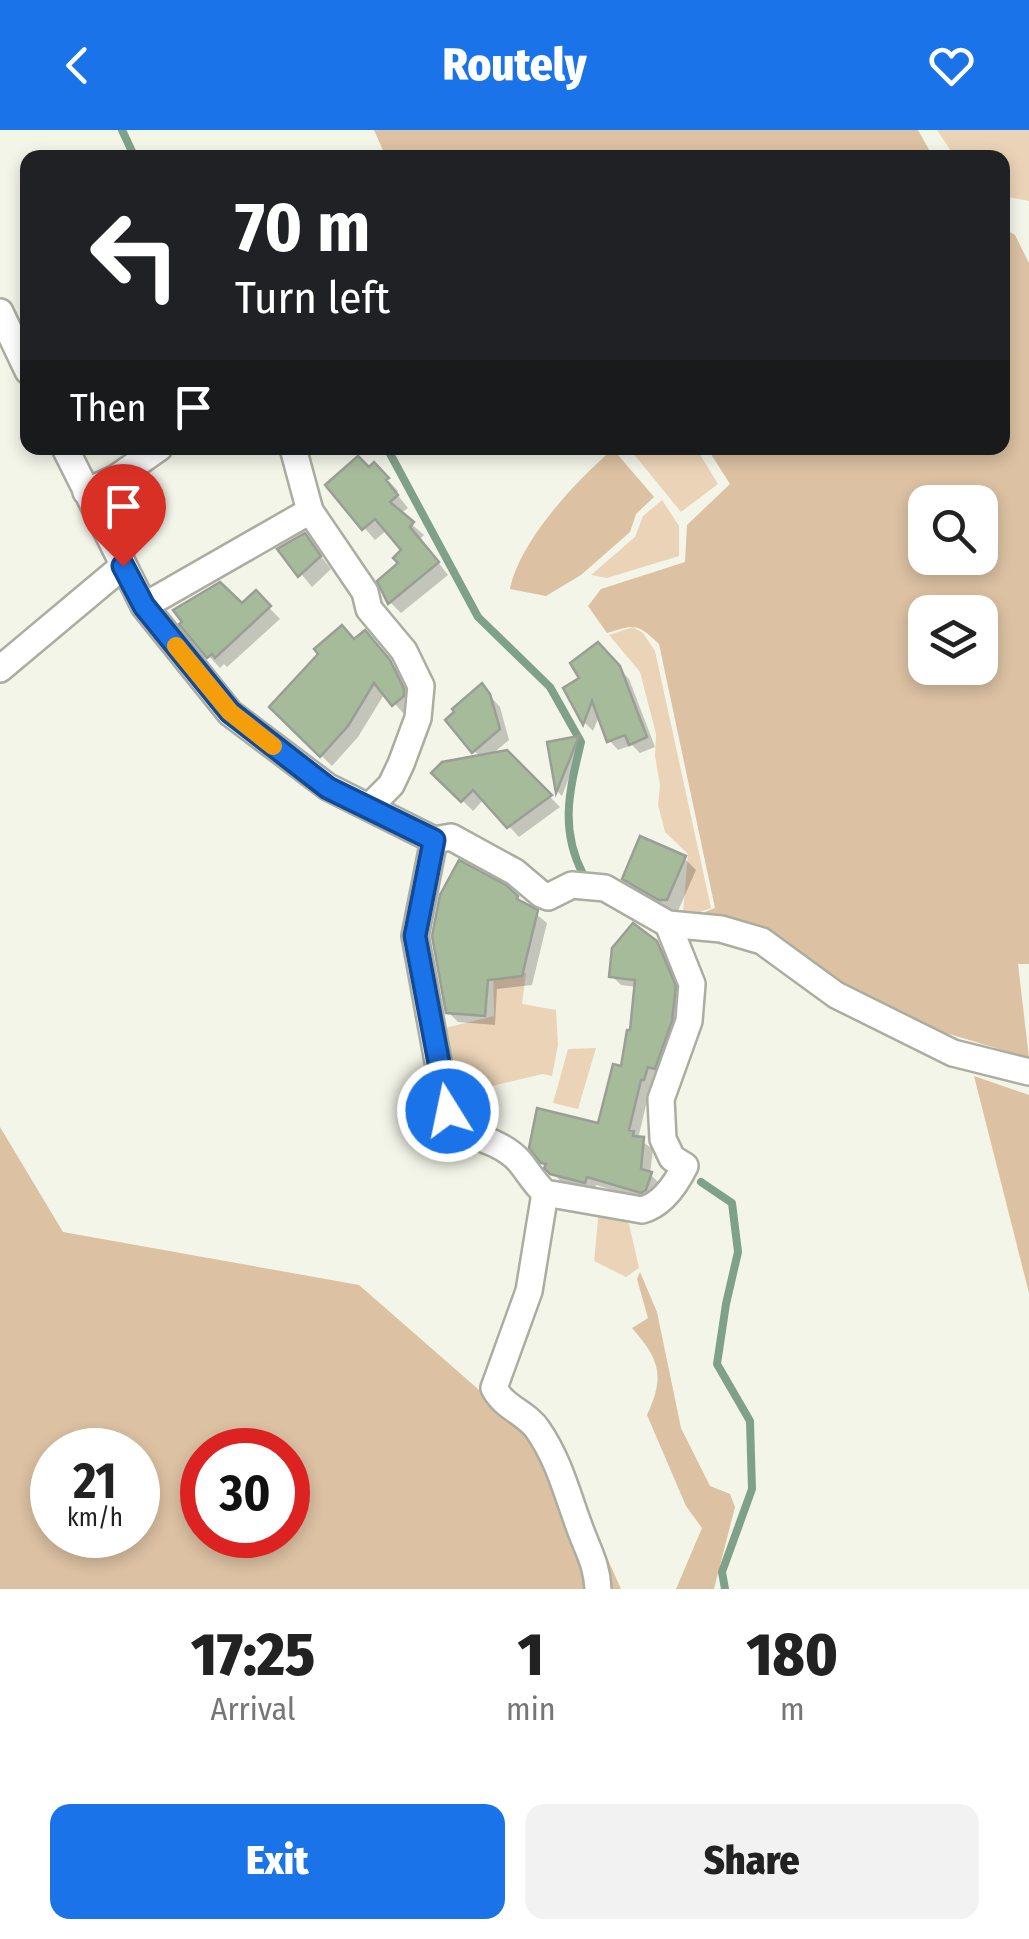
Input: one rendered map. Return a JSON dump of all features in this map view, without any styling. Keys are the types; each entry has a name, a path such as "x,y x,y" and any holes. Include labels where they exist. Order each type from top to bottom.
{"street":[{"path":"0,312 20,354"},
{"path":"68,455 144,606 230,712 328,788 434,840 450,837 516,872 548,897 572,885 604,888 668,924 721,929 762,941 836,995 953,1053 1029,1072"},
{"path":"86,492 116,478 149,455"},
{"path":"295,455 310,511 365,592 369,610 404,651 420,686 418,718 401,764 391,784 369,807"},
{"path":"144,606 310,511"},
{"path":"0,670 123,566"},
{"path":"434,840 415,936 448,1111 456,1129 509,1152 545,1193 642,1210 652,1208 677,1183 685,1166 672,1158 663,1139 660,1098 689,1022 692,984 668,924"},
{"path":"545,1193 529,1291 494,1388 499,1398 536,1426 563,1473 579,1527 597,1567 598,1589"}],"shaded area":[{"path":"374,130 918,130 929,150 383,150"},
{"path":"937,130 1029,130 1029,201 1010,197 1010,150 950,150"},
{"path":"1010,232 1015,235 1029,263 1029,964 1018,964 1029,1058 893,1017 724,919 683,921 715,908 659,644 636,627 607,633 588,606 601,589 685,562 687,525 730,484 711,455 1010,455"},
{"path":"607,455 618,455 654,497 636,514 630,532 581,575 546,596 510,589 537,532"},
{"path":"635,455 700,455 718,484 681,512"},
{"path":"662,500 679,526 679,556 607,578 591,575 635,537 643,516"},
{"path":"633,627 643,633 655,651 711,908 679,920 688,854 665,832 658,805 656,734 640,672 609,635"},
{"path":"493,967 526,973 522,1004 556,1010 558,1045 552,1076 543,1074 458,1094 445,1028 494,1016"},
{"path":"596,1048 578,1109 553,1103 568,1049"},
{"path":"974,1076 1029,1095 1029,1293"},
{"path":"0,1127 63,1232 359,1285 566,1466 621,1589 0,1589"},
{"path":"599,1209 616,1214 629,1224 639,1268 626,1277 594,1261"},
{"path":"640,1272 657,1312 681,1428 710,1486 730,1494 735,1507 714,1589 676,1589 702,1528 686,1506 647,1415 658,1379 654,1359 632,1328 648,1318 637,1279"}],"building":[{"path":"358,456 369,467 374,462 389,478 386,480 398,495 390,502 414,522 410,527 439,562 388,604 377,581 398,563 393,558 401,550 375,519 362,530 325,485"},
{"path":"305,533 321,556 298,577 277,549"},
{"path":"220,582 242,603 256,590 271,606 215,658 212,654 207,658 179,624 182,622 173,610"},
{"path":"342,625 354,639 365,630 390,660 404,696 392,706 374,683 348,726 320,757 269,707 318,654 314,649"},
{"path":"598,642 620,666 647,737 629,745 625,735 607,742 592,701 583,725 563,688 579,678 570,663"},
{"path":"482,683 490,694 500,729 472,753 445,720"},
{"path":"579,736 569,761 556,793 547,742"},
{"path":"507,750 552,795 507,828 473,790 461,802 431,773 442,762"},
{"path":"640,836 686,856 667,900 659,900 622,879"},
{"path":"459,860 506,885 517,899 538,910 522,976 488,980 485,1016 446,1013 432,936 440,895"},
{"path":"633,923 657,941 676,986 672,1021 655,1069 648,1067 641,1080 629,1130 634,1131 633,1136 644,1137 641,1169 652,1172 646,1190 641,1193 587,1177 585,1183 550,1174 544,1168 546,1164 529,1148 537,1108 598,1123 613,1064 621,1066 630,1030 635,980 609,977 612,948"}],"waterway":[{"path":"122,130 131,150"},
{"path":"391,455 478,617 550,687 581,742 570,792 569,824 583,874"},
{"path":"701,1182 732,1203 738,1252 717,1364 750,1421 752,1489 722,1572 725,1589"}],"slow traffic":[{"path":"176,646 230,712 273,746"}],"route":[{"path":"123,566 144,606 230,712 328,788 434,840 415,936 448,1111"}]}
